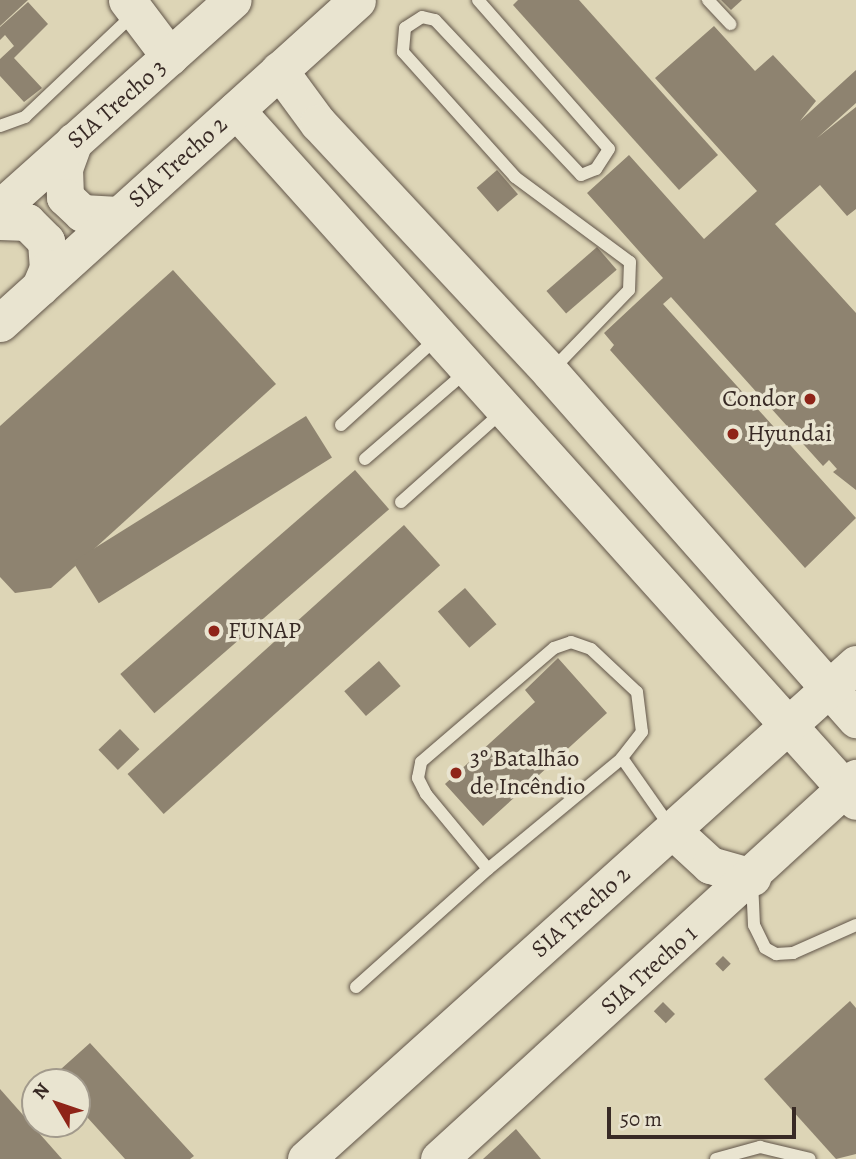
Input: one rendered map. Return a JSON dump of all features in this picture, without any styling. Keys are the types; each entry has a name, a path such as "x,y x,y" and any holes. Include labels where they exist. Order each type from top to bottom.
{"main road":[{"name":"SIA Trecho 2","path":"0,323 357,0"},
{"path":"138,4 170,57"},
{"name":"SIA Trecho 3","path":"0,208 170,57 221,4"},
{"path":"279,70 318,123 550,372 856,719"},
{"path":"236,110 439,337 501,413 852,789"},
{"path":"74,141 64,168 65,197 82,213 118,215"},
{"path":"0,221 27,222 46,242 48,268 40,287"},
{"name":"SIA Trecho 2","path":"306,1159 856,664"},
{"name":"SIA Trecho 1","path":"439,1159 852,789"},
{"path":"672,830 710,864 752,877"}],"lane":[{"path":"478,0 609,149 596,169 581,175 435,20 422,17 405,28 402,52 515,177 630,262 629,290 550,372"},
{"path":"708,0 730,24"},
{"path":"0,126 25,117 138,4"},
{"path":"341,425 439,337"},
{"path":"365,459 467,371"},
{"path":"401,502 501,413"},
{"path":"356,987 488,869 622,758 642,732 644,705 613,666 571,642 533,663 421,762 418,778 426,794 488,869"},
{"path":"622,758 672,830"},
{"path":"752,877 754,925 765,948 776,954 793,953 856,925"},
{"path":"716,1159 760,1147 810,1159"}],"building":[{"path":"0,0 28,0 0,26"},
{"path":"518,0 579,0 718,155 679,190 513,5"},
{"path":"721,0 742,0 731,10"},
{"path":"28,2 48,24 14,58 42,88 24,102 0,76 0,59 14,46 5,35 0,40 0,27"},
{"path":"714,26 755,71 773,55 816,101 800,121 856,70 856,103 817,138 856,107 856,209 847,216 820,185 775,224 856,313 856,490 833,472 837,469 829,460 823,466 671,297 663,304 856,518 805,568 610,350 614,345 604,333 663,278 587,193 629,155 704,239 757,191 655,78"},
{"path":"497,170 518,194 498,212 477,188"},
{"path":"597,247 617,270 566,314 546,291"},
{"path":"173,270 276,384 51,588 15,593 0,577 0,426"},
{"path":"306,416 332,458 99,603 73,562"},
{"name":"FUNAP","path":"355,470 389,509 154,713 120,674"},
{"path":"404,525 440,565 164,814 128,774"},
{"path":"465,588 496,624 469,648 438,612"},
{"path":"558,658 607,713 483,826 445,784 535,702 525,690"},
{"path":"379,661 401,686 366,716 344,691"},
{"path":"120,729 139,749 118,770 98,750"},
{"path":"723,956 731,964 723,972 715,964"},
{"path":"850,1001 856,1008 856,1154 836,1159 764,1079"},
{"path":"663,1002 675,1014 666,1023 654,1011"},
{"path":"90,1043 194,1156 190,1159 125,1159 91,1121 91,1068 62,1068"},
{"path":"0,1089 21,1113 21,1138 43,1138 62,1159 0,1159"},
{"path":"516,1129 541,1159 483,1159"}],"place":[{"name":"Condor","path":"810,399"},
{"name":"Hyundai","path":"733,434"},
{"name":"FUNAP","path":"214,631"},
{"name":"3º Batalhão de Incêndio","path":"456,773"}]}
